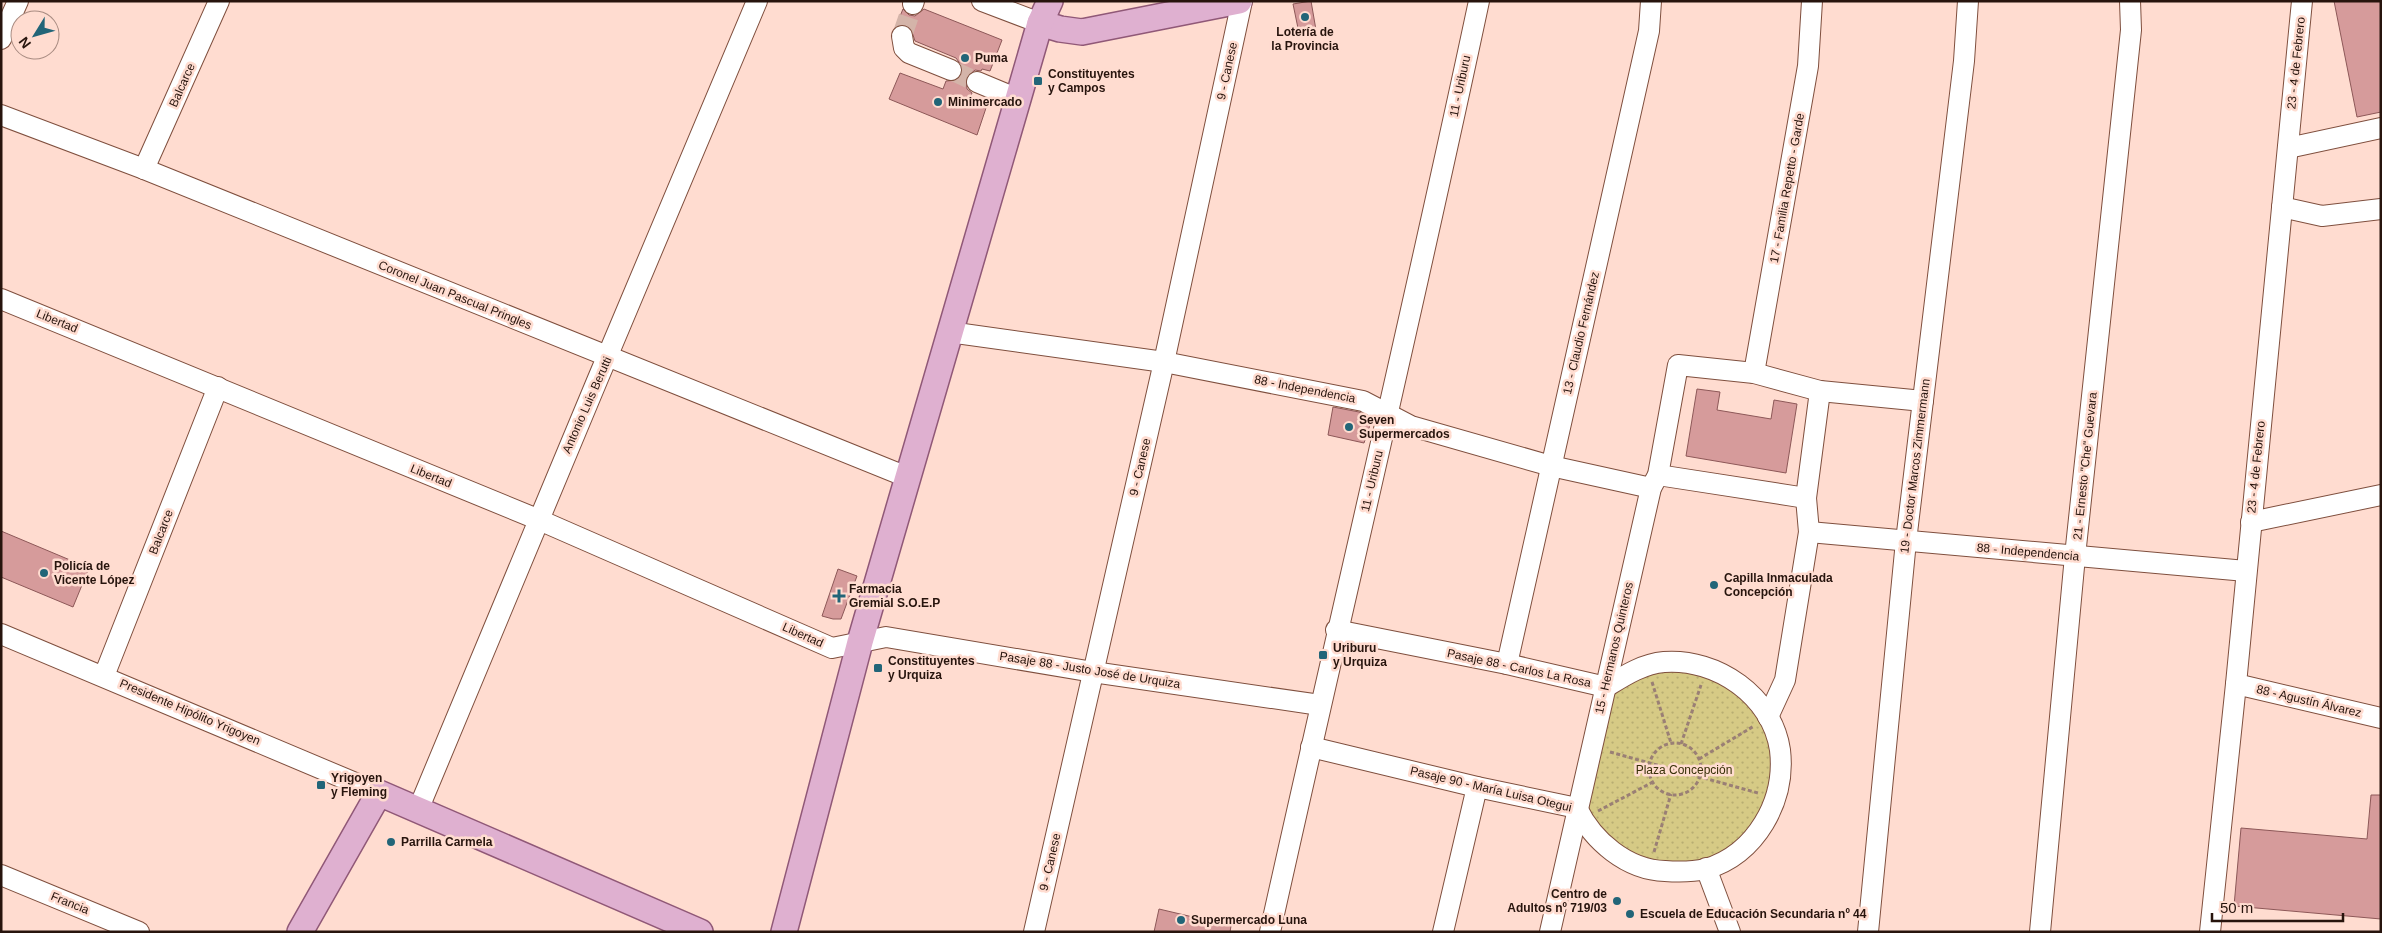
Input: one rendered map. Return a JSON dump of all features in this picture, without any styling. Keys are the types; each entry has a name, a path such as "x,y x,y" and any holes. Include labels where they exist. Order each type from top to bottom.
{"main road":[{"path":"1045,12 1060,29 1082,32 1241,1"},
{"path":"784,932 860,642 949,332 1045,12"},
{"path":"300,932 378,793 700,932"}],"street":[{"path":"1,40 18,1"},
{"name":"Balcarce","path":"144,168 219,1"},
{"name":"Antonio Luis Berutti","path":"418,810 537,519 608,357 757,1"},
{"path":"982,1 1045,12"},
{"name":"9 - Canese","path":"1034,932 1164,362 1241,1"},
{"name":"11 - Uriburu","path":"1270,932 1336,630 1388,414 1479,1"},
{"name":"13 - Claudio Fernández","path":"1507,664 1649,31 1651,1"},
{"name":"17 - Familia Repetto - Garde","path":"1754,373 1808,66 1812,1"},
{"name":"19 - Doctor Marcos Zimmermann","path":"1868,932 1906,542 1964,61 1968,1"},
{"name":"21 - Ernesto \"Che\" Guevara","path":"2040,932 2075,556 2131,30 2130,1"},
{"name":"23 - 4 de Febrero","path":"2210,932 2302,1"},
{"path":"902,36 904,48 909,53 951,70"},
{"path":"977,82 1018,99"},
{"name":"Coronel Juan Pascual Pringles","path":"1,115 144,168 908,477"},
{"path":"2288,148 2381,128"},
{"path":"2282,208 2322,216 2381,209"},
{"name":"Libertad","path":"1,299 537,519 832,648 860,642"},
{"name":"88 - Independencia","path":"949,332 1164,362 1363,401 1411,426 1551,466 1655,482 1806,498"},
{"name":"15 - Hermanos Quinteros","path":"1550,932 1580,814 1592,747 1655,482 1678,365 1754,373"},
{"path":"1754,373 1820,391 1924,401"},
{"name":"Balcarce","path":"104,676 218,387"},
{"path":"1730,932 1706,868 1721,863 1749,844 1770,816 1780,784 1780,749 1768,717 1786,680 1809,532 1806,498 1820,391"},
{"path":"2251,522 2381,496"},
{"name":"88 - Independencia","path":"1809,532 2246,571"},
{"name":"Pasaje 88 - Carlos La Rosa","path":"1336,630 1507,664 1606,687 1633,670 1647,666 1663,662 1694,664 1724,674 1749,692 1768,717"},
{"name":"Presidente Hipólito Yrigoyen","path":"1,634 378,793"},
{"name":"Pasaje 88 - Justo José de Urquiza","path":"860,642 886,637 1093,672 1320,705"},
{"name":"88 - Agustín Álvarez","path":"2236,684 2381,718"},
{"name":"Pasaje 90 - María Luisa Otegui","path":"1311,747 1580,814 1596,837 1622,859 1648,869 1688,872 1706,868"},
{"path":"1443,932 1477,787"},
{"name":"Francia","path":"1,875 139,932"}],"path":[{"path":"1647,666 1671,743"},
{"path":"1681,744 1707,668"},
{"path":"1699,759 1768,717"},
{"path":"1671,743 1681,744 1692,749 1699,759 1700,777 1695,786 1686,792 1671,794 1661,790 1653,782 1649,770 1650,763 1660,748 1671,743"},
{"path":"1592,747 1776,798"},
{"path":"1580,814 1653,782"},
{"path":"1648,869 1671,794"}],"green space":[{"name":"Plaza Concepción","path":"1694,663 1768,717 1776,798 1721,863 1654,871 1583,820 1606,687 1633,670"}],"building":[{"name":"Lotería de la Provincia","path":"1311,1 1316,30 1299,33 1293,4"},
{"path":"2334,1 2381,1 2381,112 2357,117"},
{"path":"903,9 909,15 915,16 924,9 1002,40 990,71 975,70 966,78 967,89 972,93 970,99 987,105 977,135 889,99 900,73 943,89 946,81 958,80 963,68 956,58 915,41 911,29 907,25 896,26"},
{"path":"1697,389 1720,392 1717,410 1771,419 1774,400 1797,404 1786,473 1686,456"},
{"name":"Seven Supermercados","path":"1333,407 1359,412 1372,419 1364,443 1328,435"},
{"name":"Policía de Vicente López","path":"1,531 89,568 73,607 1,577"},
{"name":"Farmacia Gremial S.O.E.P","path":"838,569 857,576 841,619 833,619 822,616"},
{"path":"2371,795 2381,795 2381,919 2234,906 2241,828 2367,839"},
{"name":"Supermercado Luna","path":"1159,909 1231,926 1230,932 1154,932"}],"tunnel":[{"path":"902,36 913,4"},
{"path":"951,70 977,82"}],"place":[{"name":"Lotería de la Provincia","path":"1305,17"},
{"name":"Puma","path":"965,58"},
{"name":"Constituyentes y Campos","path":"1038,81"},
{"name":"Minimercado","path":"938,102"},
{"name":"Seven Supermercados","path":"1349,427"},
{"name":"Policía de Vicente López","path":"44,573"},
{"name":"Capilla Inmaculada Concepción","path":"1714,585"},
{"name":"Farmacia Gremial S.O.E.P","path":"839,596"},
{"name":"Uriburu y Urquiza","path":"1323,655"},
{"name":"Constituyentes y Urquiza","path":"878,668"},
{"name":"Yrigoyen y Fleming","path":"321,785"},
{"name":"Parrilla Carmela","path":"391,842"},
{"name":"Centro de Adultos nº 719/03","path":"1617,901"},
{"name":"Escuela de Educación Secundaria nº 44","path":"1630,914"},
{"name":"Supermercado Luna","path":"1181,920"}]}
